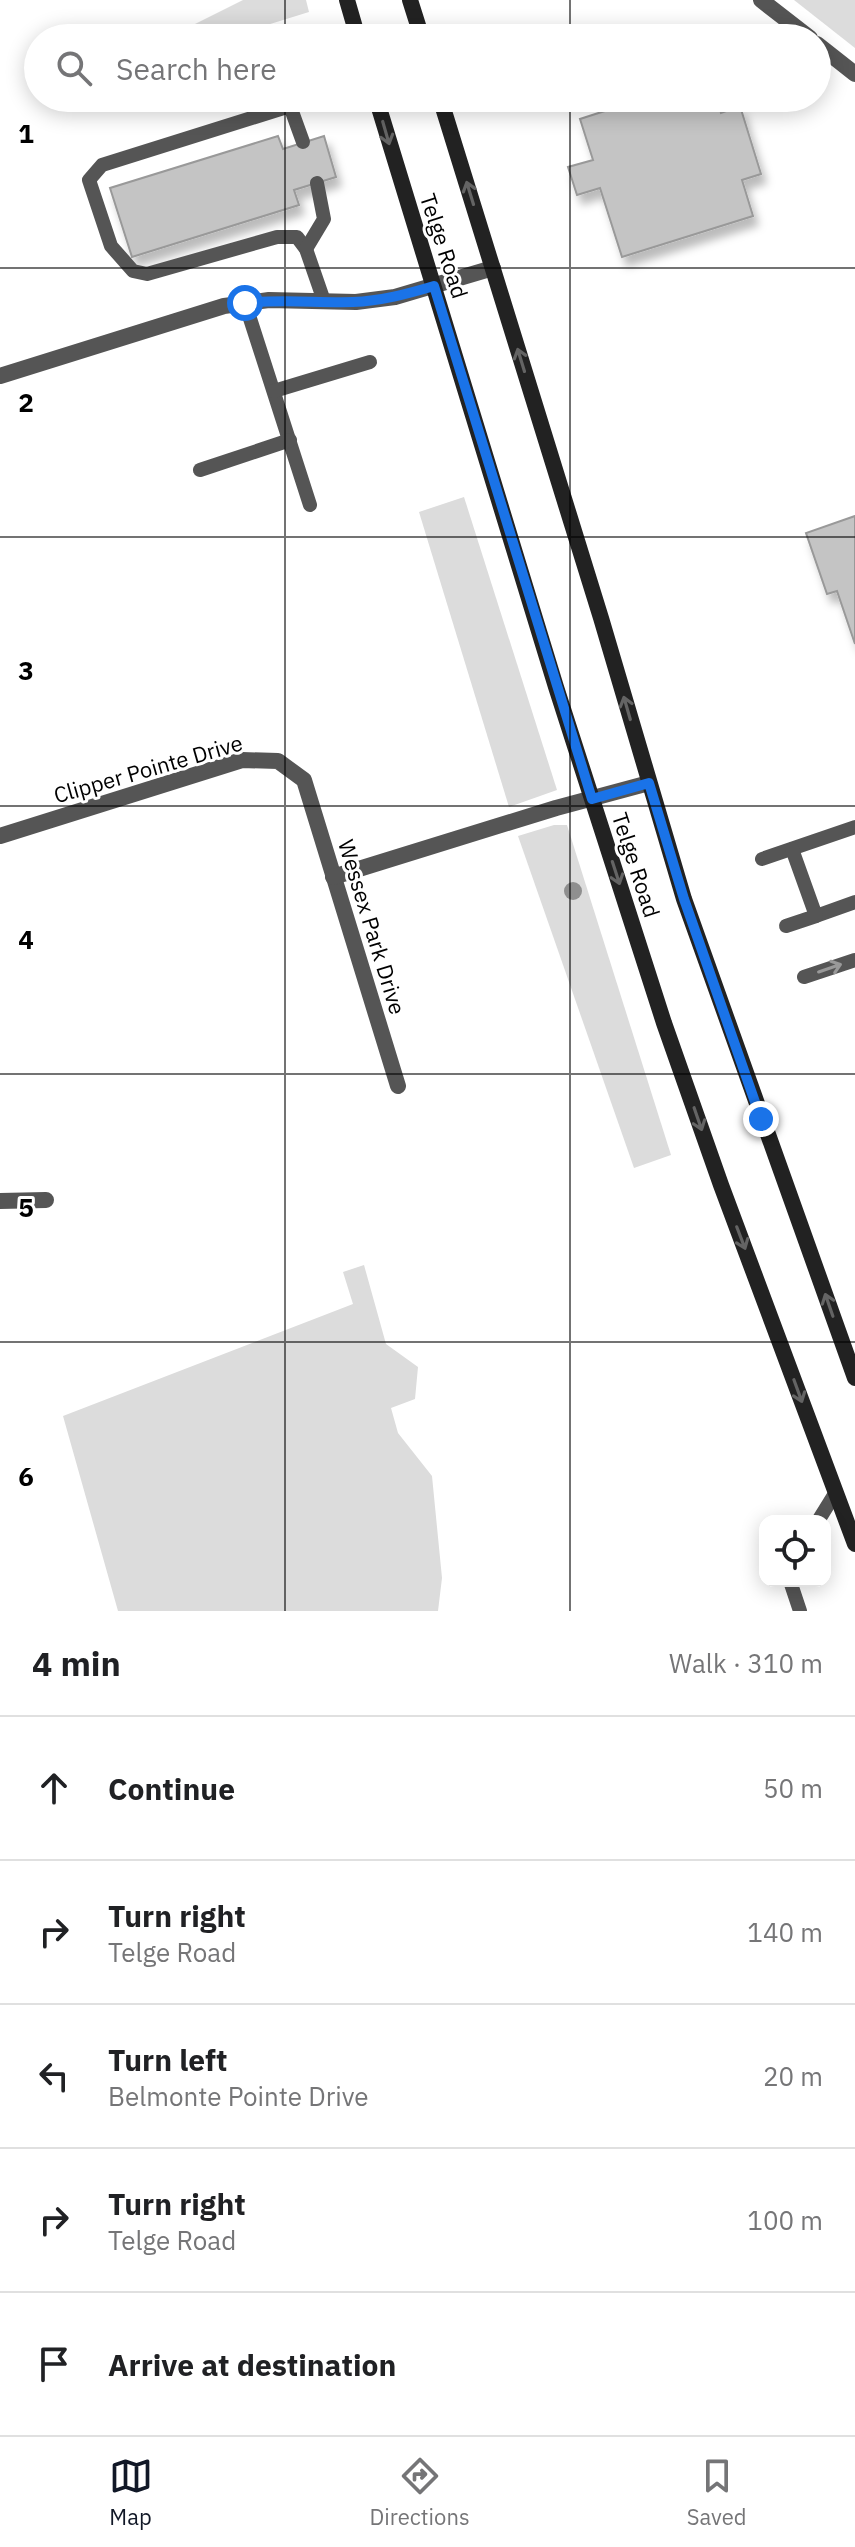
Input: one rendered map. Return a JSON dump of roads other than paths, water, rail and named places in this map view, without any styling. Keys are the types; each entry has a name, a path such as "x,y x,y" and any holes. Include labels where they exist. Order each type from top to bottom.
{"main road":[{"path":"347,0 354,24"},
{"path":"410,0 418,24"},
{"name":"Telge Road","path":"380,112 592,799 675,1052 855,1544"},
{"name":"Telge Road","path":"444,112 689,913 855,1378"}],"street":[{"path":"761,0 792,24"},
{"path":"831,55 855,74"},
{"path":"0,376 224,306 269,300 356,302 395,297 493,268"},
{"name":"Clipper Pointe Drive","path":"0,836 242,760 278,761 304,780"},
{"name":"Wessex Park Drive","path":"304,780 398,1086"},
{"path":"333,877 649,783"},
{"path":"0,1201 46,1200"}],"lane":[{"path":"264,112 102,165 89,180 111,246 133,271 147,274 277,237 297,237 306,249 324,301"},
{"path":"296,112 303,142"},
{"path":"306,249 324,219 317,183"},
{"path":"245,303 310,505"},
{"path":"274,391 370,362"},
{"path":"200,470 290,440"},
{"path":"762,859 855,827"},
{"path":"792,849 816,916"},
{"path":"786,926 855,902"},
{"path":"804,977 855,960"},
{"path":"822,1515 836,1492"},
{"path":"792,1587 800,1611"}]}
